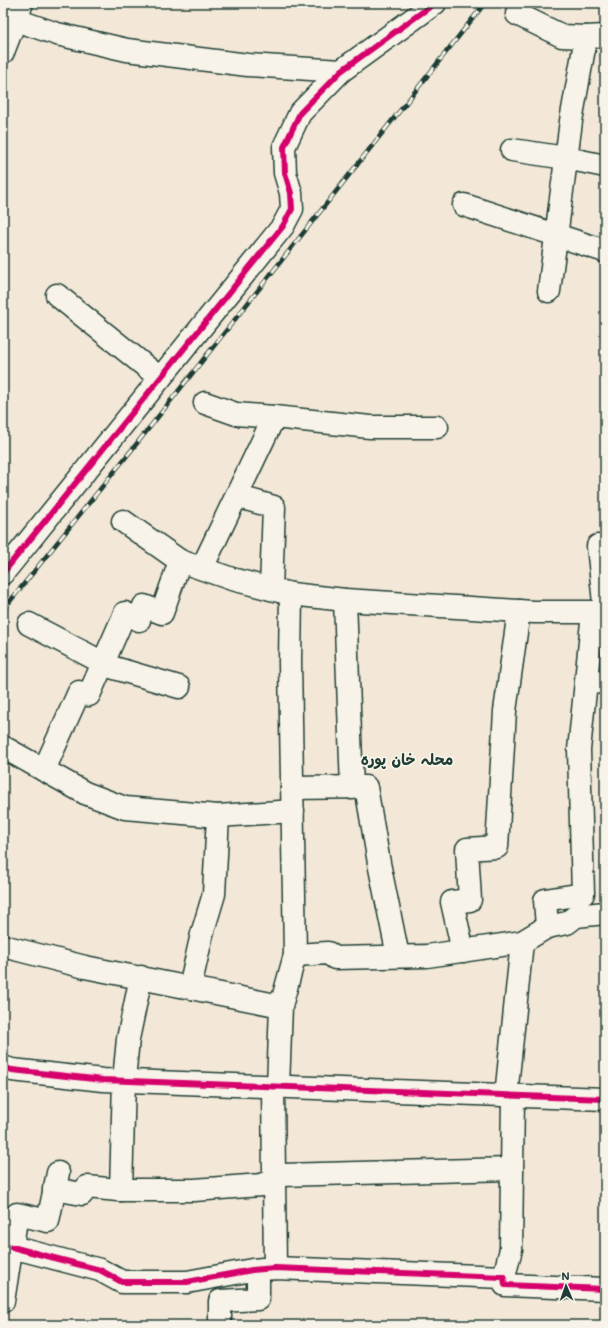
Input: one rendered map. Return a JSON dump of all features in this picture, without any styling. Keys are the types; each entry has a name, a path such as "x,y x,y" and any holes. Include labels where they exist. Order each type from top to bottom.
{"street":[{"path":"3,572 283,226 292,209 291,193 285,173 284,147 300,113 341,71 435,3"},
{"path":"517,14 562,36 595,36 571,121 549,291"},
{"path":"11,28 57,34 127,50 248,65 341,71"},
{"path":"512,150 566,158 605,166"},
{"path":"464,205 605,251"},
{"path":"57,295 160,378"},
{"path":"205,403 236,414 370,427 437,427"},
{"path":"202,568 274,417"},
{"path":"220,1325 220,1301 258,1299 267,1269 275,1178 276,1086 281,1006 295,955 292,788 281,591 274,507 236,496"},
{"path":"123,521 180,561 232,579 281,591 345,600 519,611 605,612 598,546"},
{"path":"44,770 79,692 89,695 125,613 139,620 144,606 162,613 180,561"},
{"path":"345,600 352,788"},
{"path":"463,951 452,902 470,900 467,849 497,847 505,711 519,611"},
{"path":"546,927 545,900 583,894 579,750 595,683 592,612"},
{"path":"29,624 111,667 179,687"},
{"path":"3,747 85,793 125,808 218,816 293,811"},
{"path":"292,788 366,787 379,863 398,956"},
{"path":"190,987 202,934 214,894 218,816"},
{"path":"295,955 328,953 335,958 427,956 522,942 546,927 567,923 576,916 605,913"},
{"path":"522,942 510,1096 511,1249 504,1276 505,1285 605,1289"},
{"path":"3,946 85,967 281,1006"},
{"path":"121,1190 124,1080 128,1039 141,977"},
{"path":"3,1067 12,1070 103,1080 605,1099"},
{"path":"3,1301 10,1232 17,1214 48,1221 56,1181 82,1194 87,1187 121,1190 194,1190 262,1185 281,1175 511,1169"},
{"path":"10,1232 100,1270 122,1282 187,1282 267,1269 504,1276"}],"railway":[{"path":"3,610 142,437 485,3"}],"cycle path":[{"path":"3,573 283,226 292,209 291,193 285,173 284,147 300,113 341,71 435,3"},
{"path":"3,1067 12,1070 103,1080 605,1099"},
{"path":"12,1247 100,1270 122,1282 187,1282 252,1270 275,1268 504,1277 505,1285 605,1289"}],"district":[{"name":"محلہ خان پورہ","path":"407,760"}]}
